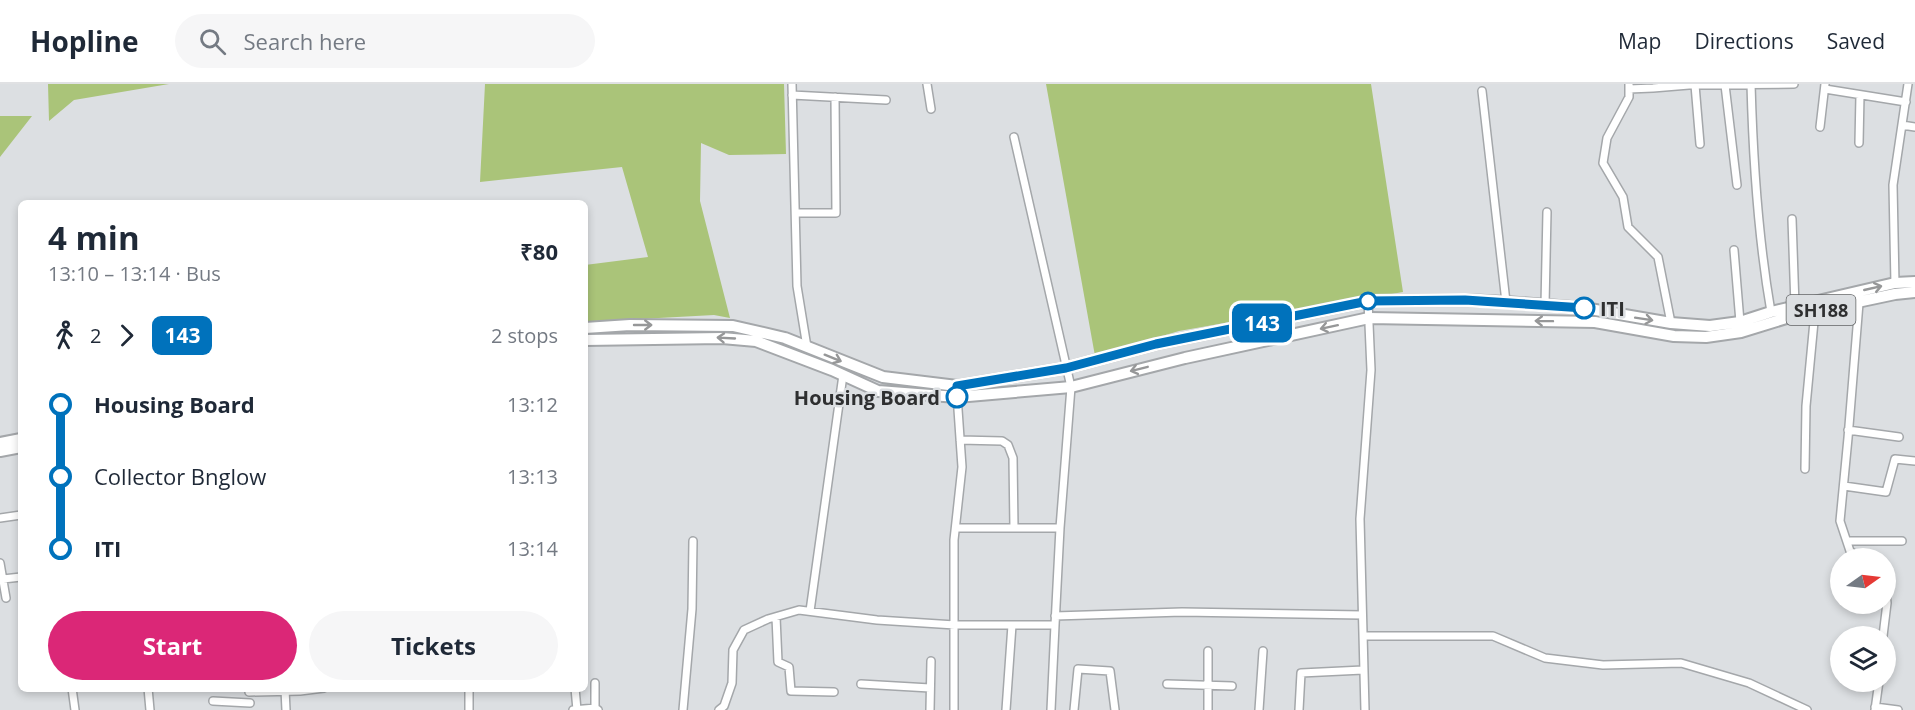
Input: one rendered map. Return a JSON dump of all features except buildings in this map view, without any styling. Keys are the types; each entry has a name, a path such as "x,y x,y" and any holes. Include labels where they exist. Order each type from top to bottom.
{"main road":[{"path":"1744,326 1771,312 1895,289 1915,282"},
{"path":"1895,289 1915,292"},
{"name":"SH188","path":"588,340 722,338 756,341 878,391 1071,387 1185,358 1369,318 1595,322 1674,336 1706,337 1744,326 1859,303 1895,289"},
{"name":"SH188","path":"588,328 630,325 734,326 785,338 883,377 957,391 1066,368 1156,344 1368,301 1506,302 1584,308 1671,323 1744,326"},
{"path":"0,443 18,440"},
{"path":"0,451 18,448"}],"street":[{"path":"792,84 797,285 807,347"},
{"path":"927,84 931,110"},
{"path":"1751,84 1761,257 1771,312"},
{"path":"1671,323 1658,257 1628,227 1623,197 1604,163 1607,138 1629,96 1629,86 1794,84"},
{"path":"1895,289 1893,185 1908,84"},
{"path":"1695,85 1700,144"},
{"path":"1725,85 1737,184"},
{"path":"1820,127 1825,87 1906,102"},
{"path":"1482,91 1506,302"},
{"path":"792,95 886,100"},
{"path":"1858,143 1860,95"},
{"path":"796,213 836,213 835,97"},
{"path":"1902,125 1915,127"},
{"path":"1014,137 1071,387 1060,528 1051,710"},
{"path":"1545,305 1547,212"},
{"path":"1791,219 1795,306"},
{"path":"1734,250 1744,326"},
{"path":"1365,710 1360,519 1371,370 1368,301"},
{"path":"1850,548 1840,521 1859,303"},
{"path":"1805,469 1806,406 1815,311"},
{"path":"810,611 843,375"},
{"path":"954,710 956,528 962,467 957,391"},
{"path":"1848,430 1899,437"},
{"path":"960,440 1002,441 1008,446 1013,458 1014,528"},
{"path":"1844,486 1886,492 1895,459 1915,460"},
{"path":"0,518 18,515"},
{"path":"956,528 1060,528"},
{"path":"683,710 692,609 693,541"},
{"path":"1847,541 1902,541"},
{"path":"0,563 6,598"},
{"path":"3,579 18,577"},
{"path":"718,710 724,706 732,683 733,650 744,630 799,609 877,620 955,625 1055,625"},
{"path":"1055,616 1182,612 1362,615"},
{"path":"776,617 778,662 789,667 791,691 834,692"},
{"path":"1006,710 1012,625"},
{"path":"1362,636 1493,636 1545,658 1603,665 1681,663 1749,683 1807,710"},
{"path":"1208,651 1208,710"},
{"path":"1259,710 1263,651"},
{"path":"930,710 931,661"},
{"path":"1074,710 1078,669 1110,670 1115,710"},
{"path":"1299,710 1300,673 1363,670"},
{"path":"575,692 575,710 597,709 595,683"},
{"path":"861,684 930,688"},
{"path":"1167,684 1232,686"},
{"path":"73,692 75,710"},
{"path":"148,692 150,710"},
{"path":"213,702 250,707 249,692"},
{"path":"285,692 286,710"},
{"path":"469,692 469,710"},
{"path":"1877,692 1875,708 1898,710"}],"green space":[{"path":"48,84 169,84 74,100 49,121"},
{"path":"485,84 784,84 786,154 729,155 701,143 700,201 730,318 714,315 588,322 588,265 648,257 622,167 480,182"},
{"path":"1046,84 1371,84 1403,292 1179,331 1095,356"},
{"path":"0,116 32,116 0,157"}],"bus line":[{"name":"143","path":"957,397 957,386 1066,368 1156,344 1368,301 1465,300 1584,308"}],"place":[{"name":"ITI","path":"1584,308"},
{"name":"Housing Board","path":"957,397"}]}
